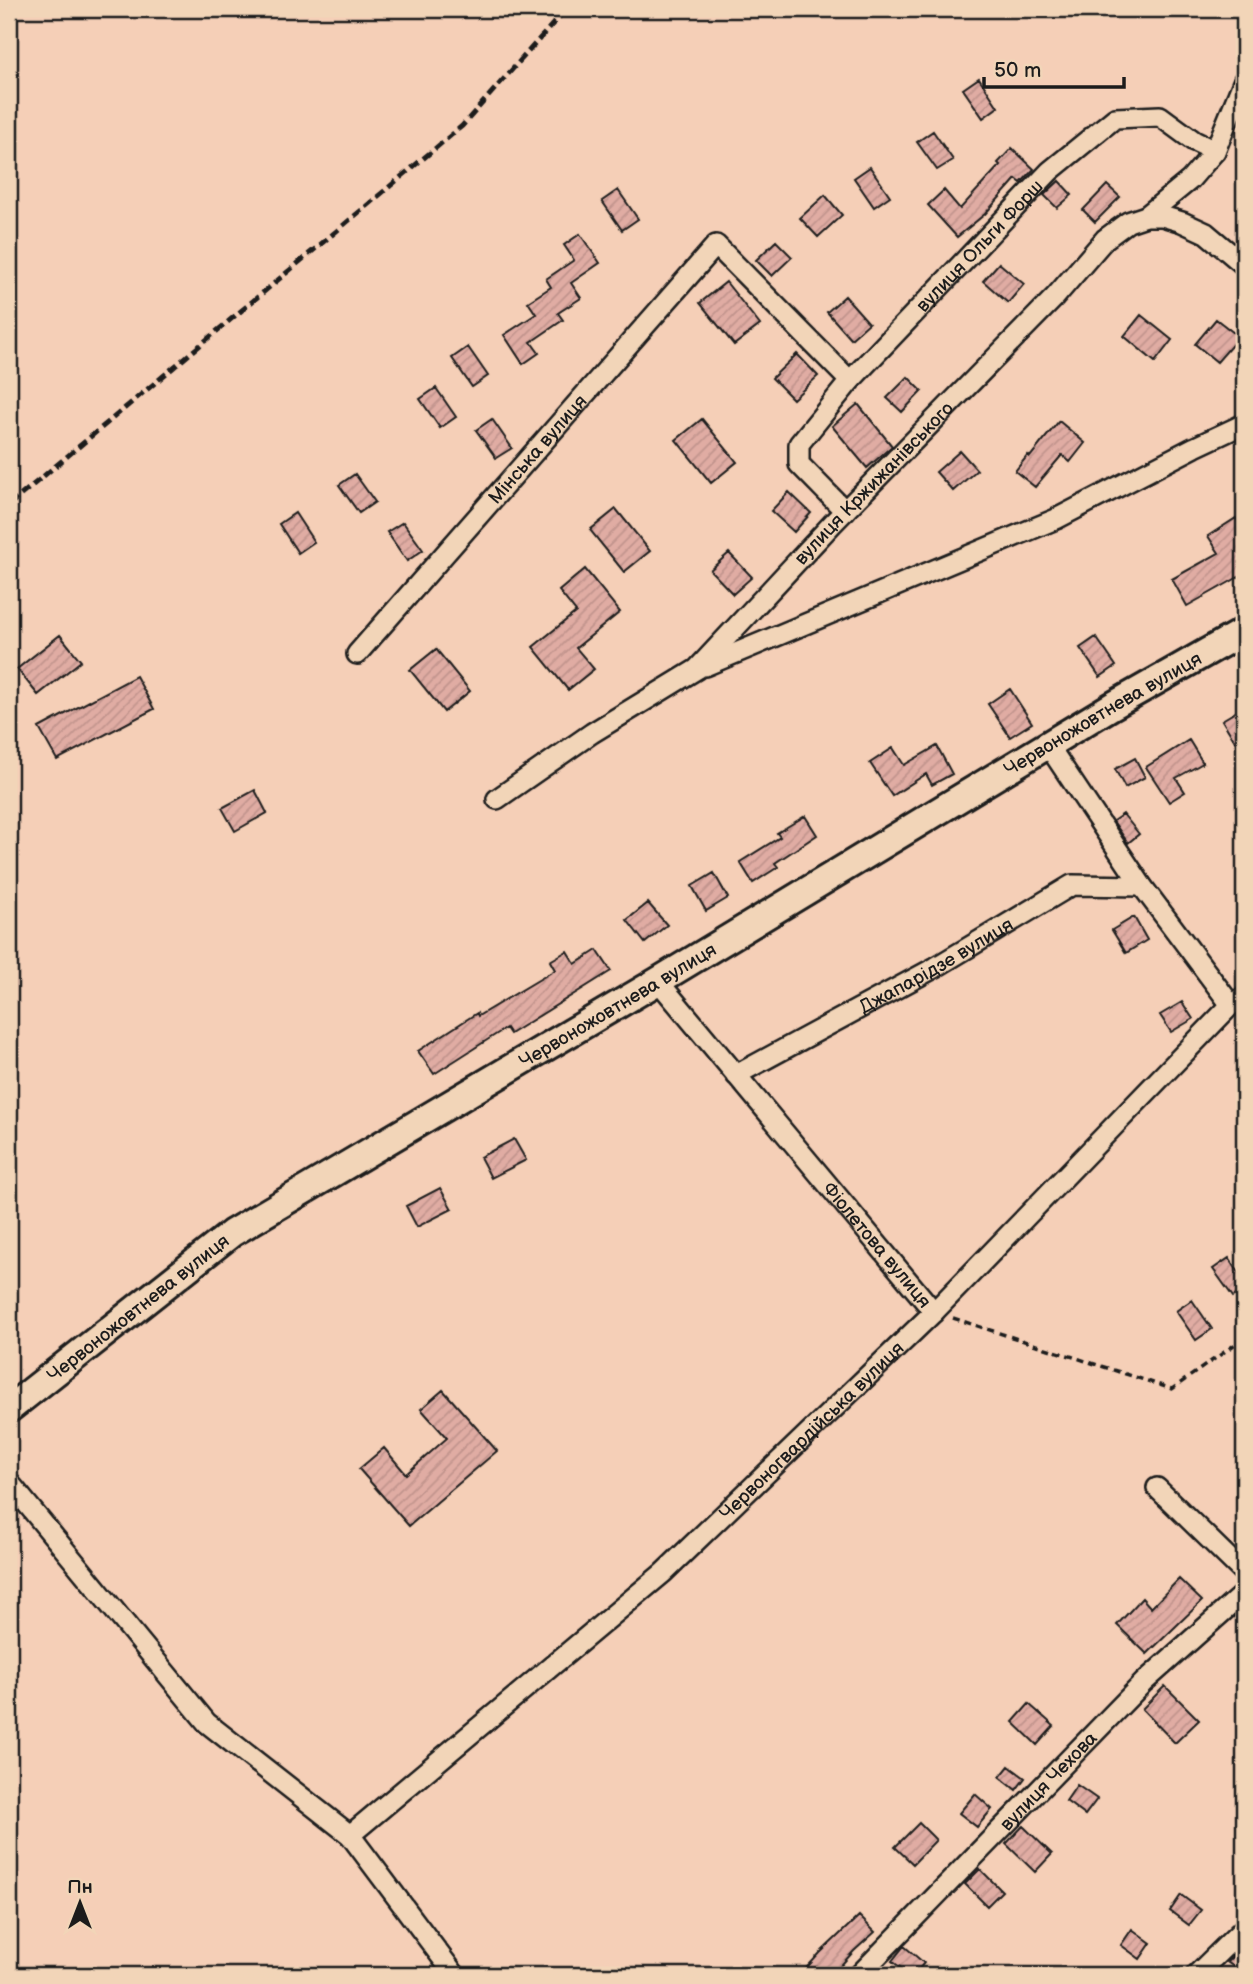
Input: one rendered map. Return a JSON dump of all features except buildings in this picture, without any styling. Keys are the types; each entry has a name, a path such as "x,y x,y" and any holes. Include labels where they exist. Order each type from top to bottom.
{"street":[{"name":"вулиця Кржижанівського","path":"497,799 592,733 697,669 845,511 1055,297 1105,239 1128,222 1146,216 1191,180 1215,151 1244,80"},
{"name":"вулиця Ольги Форш","path":"845,511 799,464 799,444 850,381 1050,171 1115,118 1160,116 1194,141 1215,151"},
{"path":"1146,216 1162,216 1206,233 1244,265"},
{"name":"Мінська вулиця","path":"357,654 716,245 850,381"},
{"path":"697,669 1056,519 1244,424"},
{"name":"Червоножовтнева вулиця","path":"9,1409 232,1233 658,981 1048,745 1244,631"},
{"path":"1048,745 1142,886 1238,1001"},
{"name":"Джапарідзе вулиця","path":"736,1075 936,967 1072,885 1142,886"},
{"name":"Фіолетова вулиця","path":"658,981 934,1312"},
{"name":"Червоногвардійська вулиця","path":"350,1835 663,1573 934,1312 1238,1001"},
{"path":"9,1482 207,1723 350,1835 455,1975"},
{"path":"1157,1488 1244,1573"},
{"name":"вулиця Чехова","path":"859,1975 1144,1682 1244,1593"},
{"path":"1196,1975 1244,1928"}],"path":[{"name":"Фіолетова вулиця","path":"934,1312 1172,1389 1244,1338"}],"railway":[{"path":"9,505 462,126 566,9"}]}
